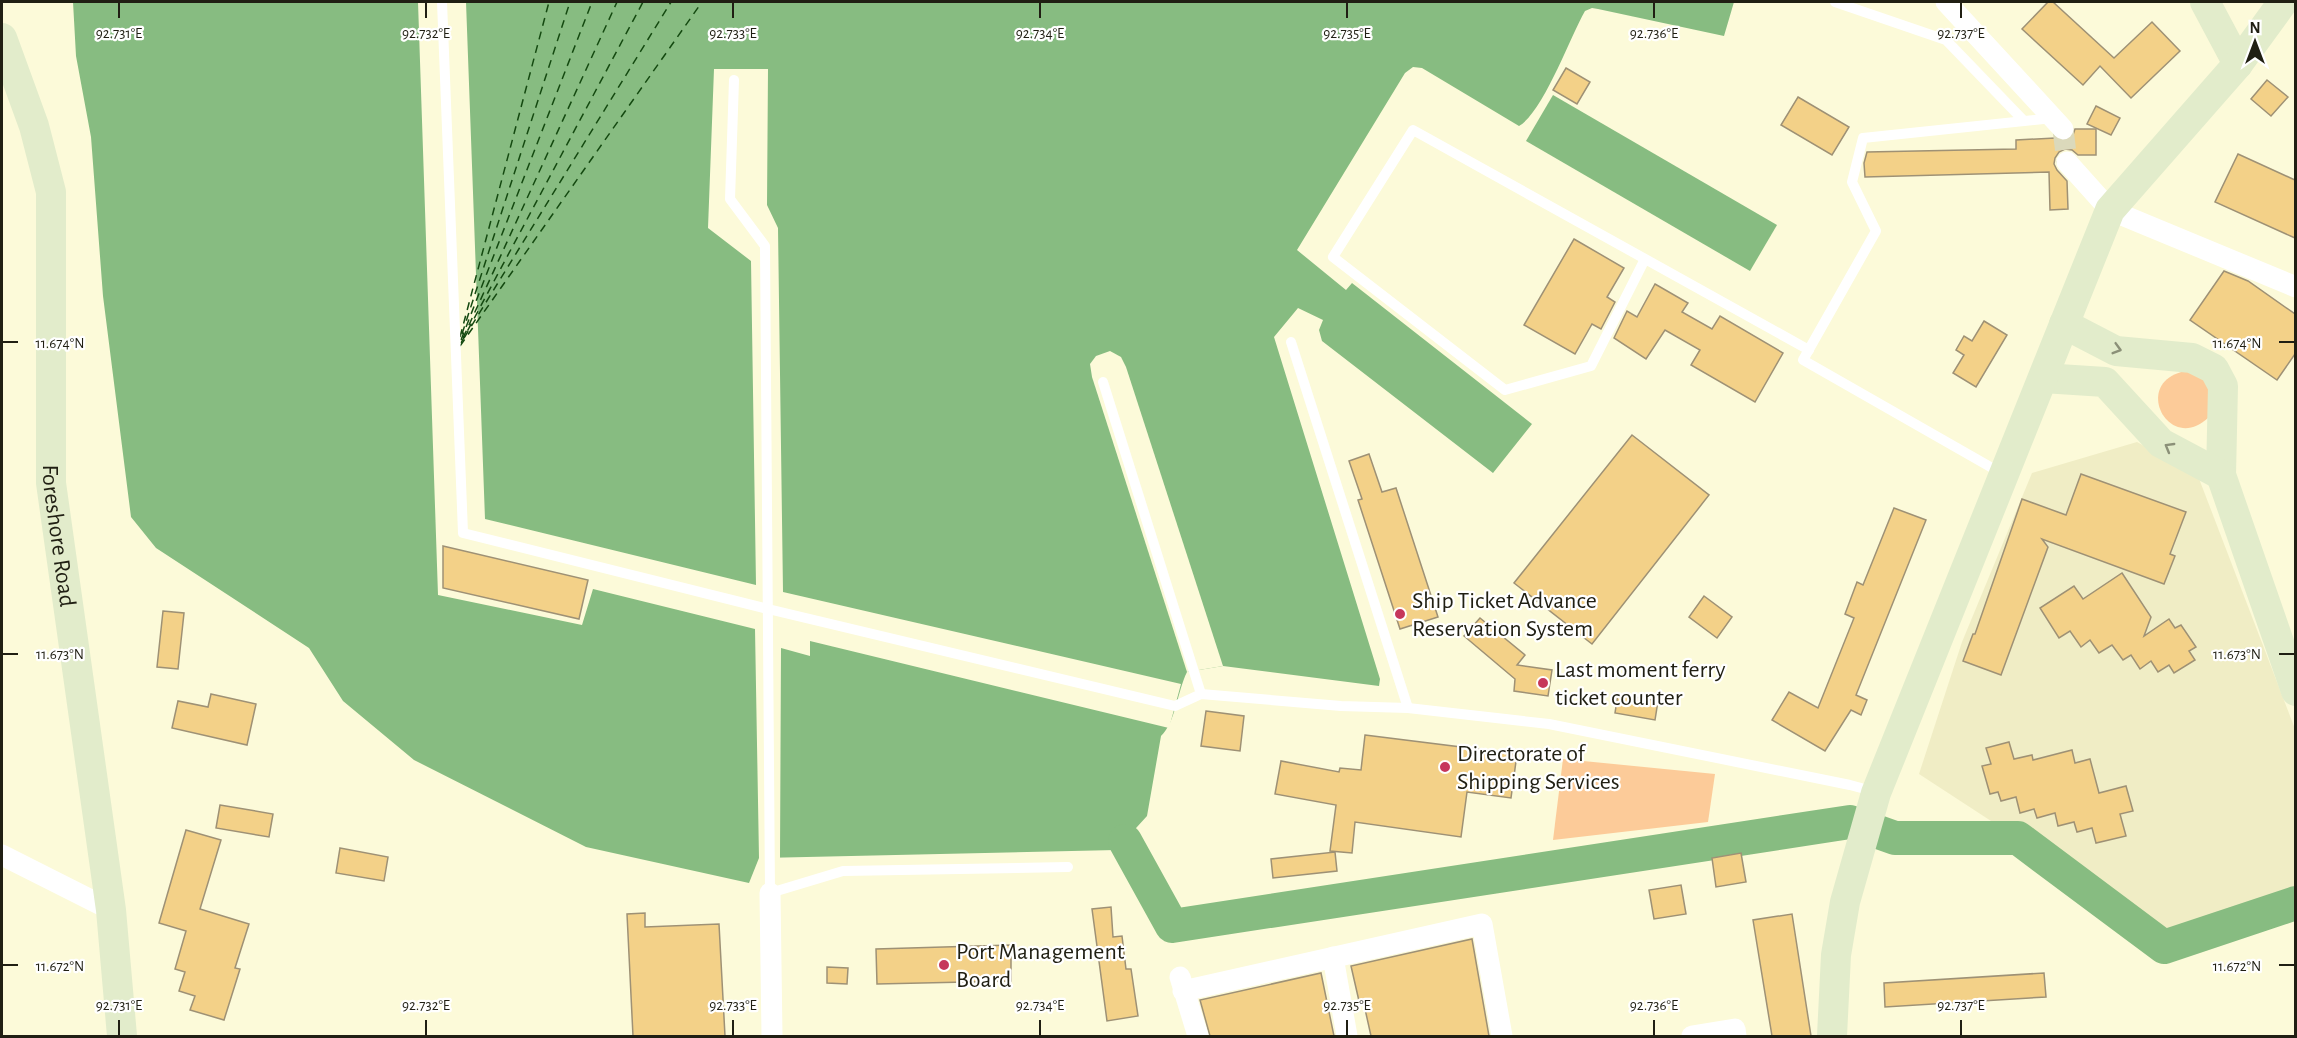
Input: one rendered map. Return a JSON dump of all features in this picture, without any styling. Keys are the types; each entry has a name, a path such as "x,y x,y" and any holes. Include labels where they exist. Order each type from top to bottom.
{"street":[{"path":"1946,2 2058,123"},
{"path":"2205,2 2238,64"},
{"path":"1832,1036 1836,955 1845,903 1874,801 2110,210 2238,64 2283,2"},
{"name":"Foreshore Road","path":"2,38 34,126 51,192 51,483 111,910 122,1036"},
{"path":"2067,162 2110,210 2295,287"},
{"path":"2064,324 2116,351 2192,358 2214,369 2223,386 2221,475 2295,691"},
{"path":"2043,378 2105,382 2161,443 2221,475"},
{"path":"2,855 111,910"},
{"path":"770,893 772,1036"},
{"path":"1198,1036 1181,984 1333,957 1482,924 1502,1036"},
{"path":"1333,957 1347,1036"},
{"path":"1692,1036 1735,1029 1736,1036"}],"lane":[{"path":"442,2 463,533 768,609 1175,706 1201,694 1341,706 1408,708 1549,724 1850,785 1874,801"},
{"path":"1835,2 1946,39 2024,121"},
{"path":"734,80 730,199 765,246 770,893 843,871 1068,867"},
{"path":"2004,475 1803,360 1876,231 1852,182 1863,138 2024,121 2058,123"},
{"path":"1645,259 1591,366 1505,390 1333,257 1413,130 1809,350"},
{"path":"1292,342 1408,708"},
{"path":"1103,382 1201,694"}],"shaded area":[{"path":"73,2 1734,2 1724,36 1598,9 1592,8 1585,11 1538,106 1519,126 1422,68 1413,67 1405,73 1297,250 1346,290 1352,283 1532,424 1493,473 1322,341 1319,330 1323,320 1298,308 1274,337 1380,679 1379,686 1223,666 1187,672 1170,723 1161,736 1147,816 1116,850 759,858 749,883 586,847 414,760 343,701 309,648 156,548 131,517 103,296 91,137 76,56"},
{"path":"1553,95 1777,225 1750,271 1526,141"},
{"path":"2186,371 2210,383 2209,417 2194,427 2181,428 2169,422 2158,400 2160,388 2169,377"},
{"path":"2137,442 2198,476 2295,729 2295,894 2167,936 1919,774 1962,642 2032,473"},
{"path":"1563,759 1715,774 1708,822 1553,840"}],"pier":[{"path":"418,2 466,2 485,519 756,585 751,261 708,228 714,69 768,69 767,205 778,228 783,592 1181,684 1169,728 810,641 810,656 781,648 780,858 759,858 755,629 593,589 582,625 438,595"},
{"path":"1110,351 1121,357 1126,367 1223,666 1187,672 1092,377 1090,364 1096,356"}],"building":[{"path":"2048,2 2053,2 2114,58 2152,22 2180,51 2131,98 2100,66 2083,85 2022,29"},
{"path":"1566,68 1590,82 1577,104 1553,90"},
{"path":"2267,80 2288,97 2271,116 2251,99"},
{"path":"1798,97 1849,127 1832,155 1781,125"},
{"path":"2096,106 2120,118 2111,135 2087,124"},
{"path":"2075,129 2096,129 2096,155 2078,155 2072,150 2065,149 2055,158 2054,164 2057,170 2067,181 2068,209 2050,210 2049,172 1865,177 1864,163 1867,152 2016,149 2016,140 2055,138 2065,141 2072,138"},
{"path":"2238,154 2295,180 2295,238 2215,202"},
{"path":"1574,239 1624,268 1607,297 1615,302 1601,329 1592,324 1575,354 1524,325"},
{"path":"2224,271 2248,281 2295,314 2295,354 2277,380 2190,320"},
{"path":"1655,284 1688,303 1682,312 1712,329 1720,316 1783,353 1755,402 1691,365 1700,350 1665,330 1646,359 1614,338 1627,311 1637,317"},
{"path":"1984,321 2007,335 1976,387 1953,373 1964,355 1956,350 1964,336 1972,341"},
{"path":"1632,435 1709,495 1592,644 1514,583"},
{"path":"1369,454 1382,492 1396,488 1438,617 1400,629 1358,500 1362,499 1349,461"},
{"path":"2081,474 2186,512 2170,554 2175,556 2164,584 2042,539 2048,547 2001,675 1963,661 1973,634 1975,634 2022,499 2066,515"},
{"path":"1894,508 1926,520 1856,695 1867,700 1861,715 1851,710 1825,751 1772,720 1789,692 1818,708 1854,618 1845,614 1857,582 1863,585"},
{"path":"443,546 588,580 579,619 443,588"},
{"path":"2122,573 2151,617 2144,636 2169,619 2175,628 2181,625 2196,647 2189,651 2195,660 2174,673 2169,665 2158,672 2151,661 2140,669 2131,655 2123,660 2112,645 2099,653 2090,640 2081,647 2070,631 2059,638 2040,608 2074,586 2083,599"},
{"path":"1704,596 1732,617 1717,638 1689,617"},
{"path":"163,611 184,613 178,669 157,667"},
{"path":"1480,618 1525,655 1517,665 1552,670 1548,696 1514,691 1515,679 1464,636"},
{"path":"211,694 256,704 247,745 172,728 178,701 208,707"},
{"path":"1618,694 1658,701 1655,720 1615,713"},
{"path":"1206,711 1244,716 1240,751 1201,746"},
{"path":"1365,735 1517,754 1511,798 1467,792 1461,837 1355,822 1352,853 1330,851 1336,805 1275,794 1281,761 1339,772 1340,768 1361,770"},
{"path":"2009,742 2014,759 2032,755 2033,760 2072,750 2075,763 2090,759 2099,793 2126,786 2133,811 2120,814 2126,836 2096,843 2092,828 2077,832 2074,822 2058,826 2055,813 2037,818 2034,809 2020,813 2016,797 2001,801 1998,792 1990,794 1982,766 1991,764 1986,748"},
{"path":"220,805 273,814 269,837 216,828"},
{"path":"186,830 221,840 200,909 249,924 235,968 240,969 224,1020 190,1010 195,996 179,991 185,972 175,969 186,931 159,923"},
{"path":"340,848 388,857 384,881 336,873"},
{"path":"1335,852 1337,871 1273,878 1271,859"},
{"path":"1741,853 1746,882 1716,887 1712,858"},
{"path":"1681,885 1686,914 1654,919 1649,890"},
{"path":"1111,907 1113,937 1122,936 1126,969 1131,969 1138,1016 1107,1021 1092,909"},
{"path":"645,913 645,927 719,924 725,1036 633,1036 627,914"},
{"path":"1792,914 1811,1036 1772,1036 1753,920"},
{"path":"1472,939 1489,1036 1371,1036 1363,1000 1359,1001 1351,966"},
{"name":"Port Management Board","path":"1011,945 1011,981 877,984 876,949"},
{"path":"827,967 848,968 847,984 827,983"},
{"path":"1321,973 1334,1036 1210,1036 1200,1000"},
{"path":"2044,973 2046,997 1885,1007 1884,983"}],"waterway":[{"path":"1125,841 1172,926 1850,822 1895,838 2018,838 2164,947 2296,903"}],"ferry route":[{"path":"460,337 549,2"},
{"path":"462,334 570,2"},
{"path":"461,340 592,2"},
{"path":"463,338 617,2"},
{"path":"461,343 643,2"},
{"path":"464,338 671,2"},
{"path":"460,346 702,2"}],"tunnel":[{"path":"2063,129 2067,162"}],"place":[{"name":"Ship Ticket Advance Reservation System","path":"1400,614"},
{"name":"Last moment ferry ticket counter","path":"1543,683"},
{"name":"Directorate of Shipping Services","path":"1445,767"},
{"name":"Port Management Board","path":"944,965"}]}
